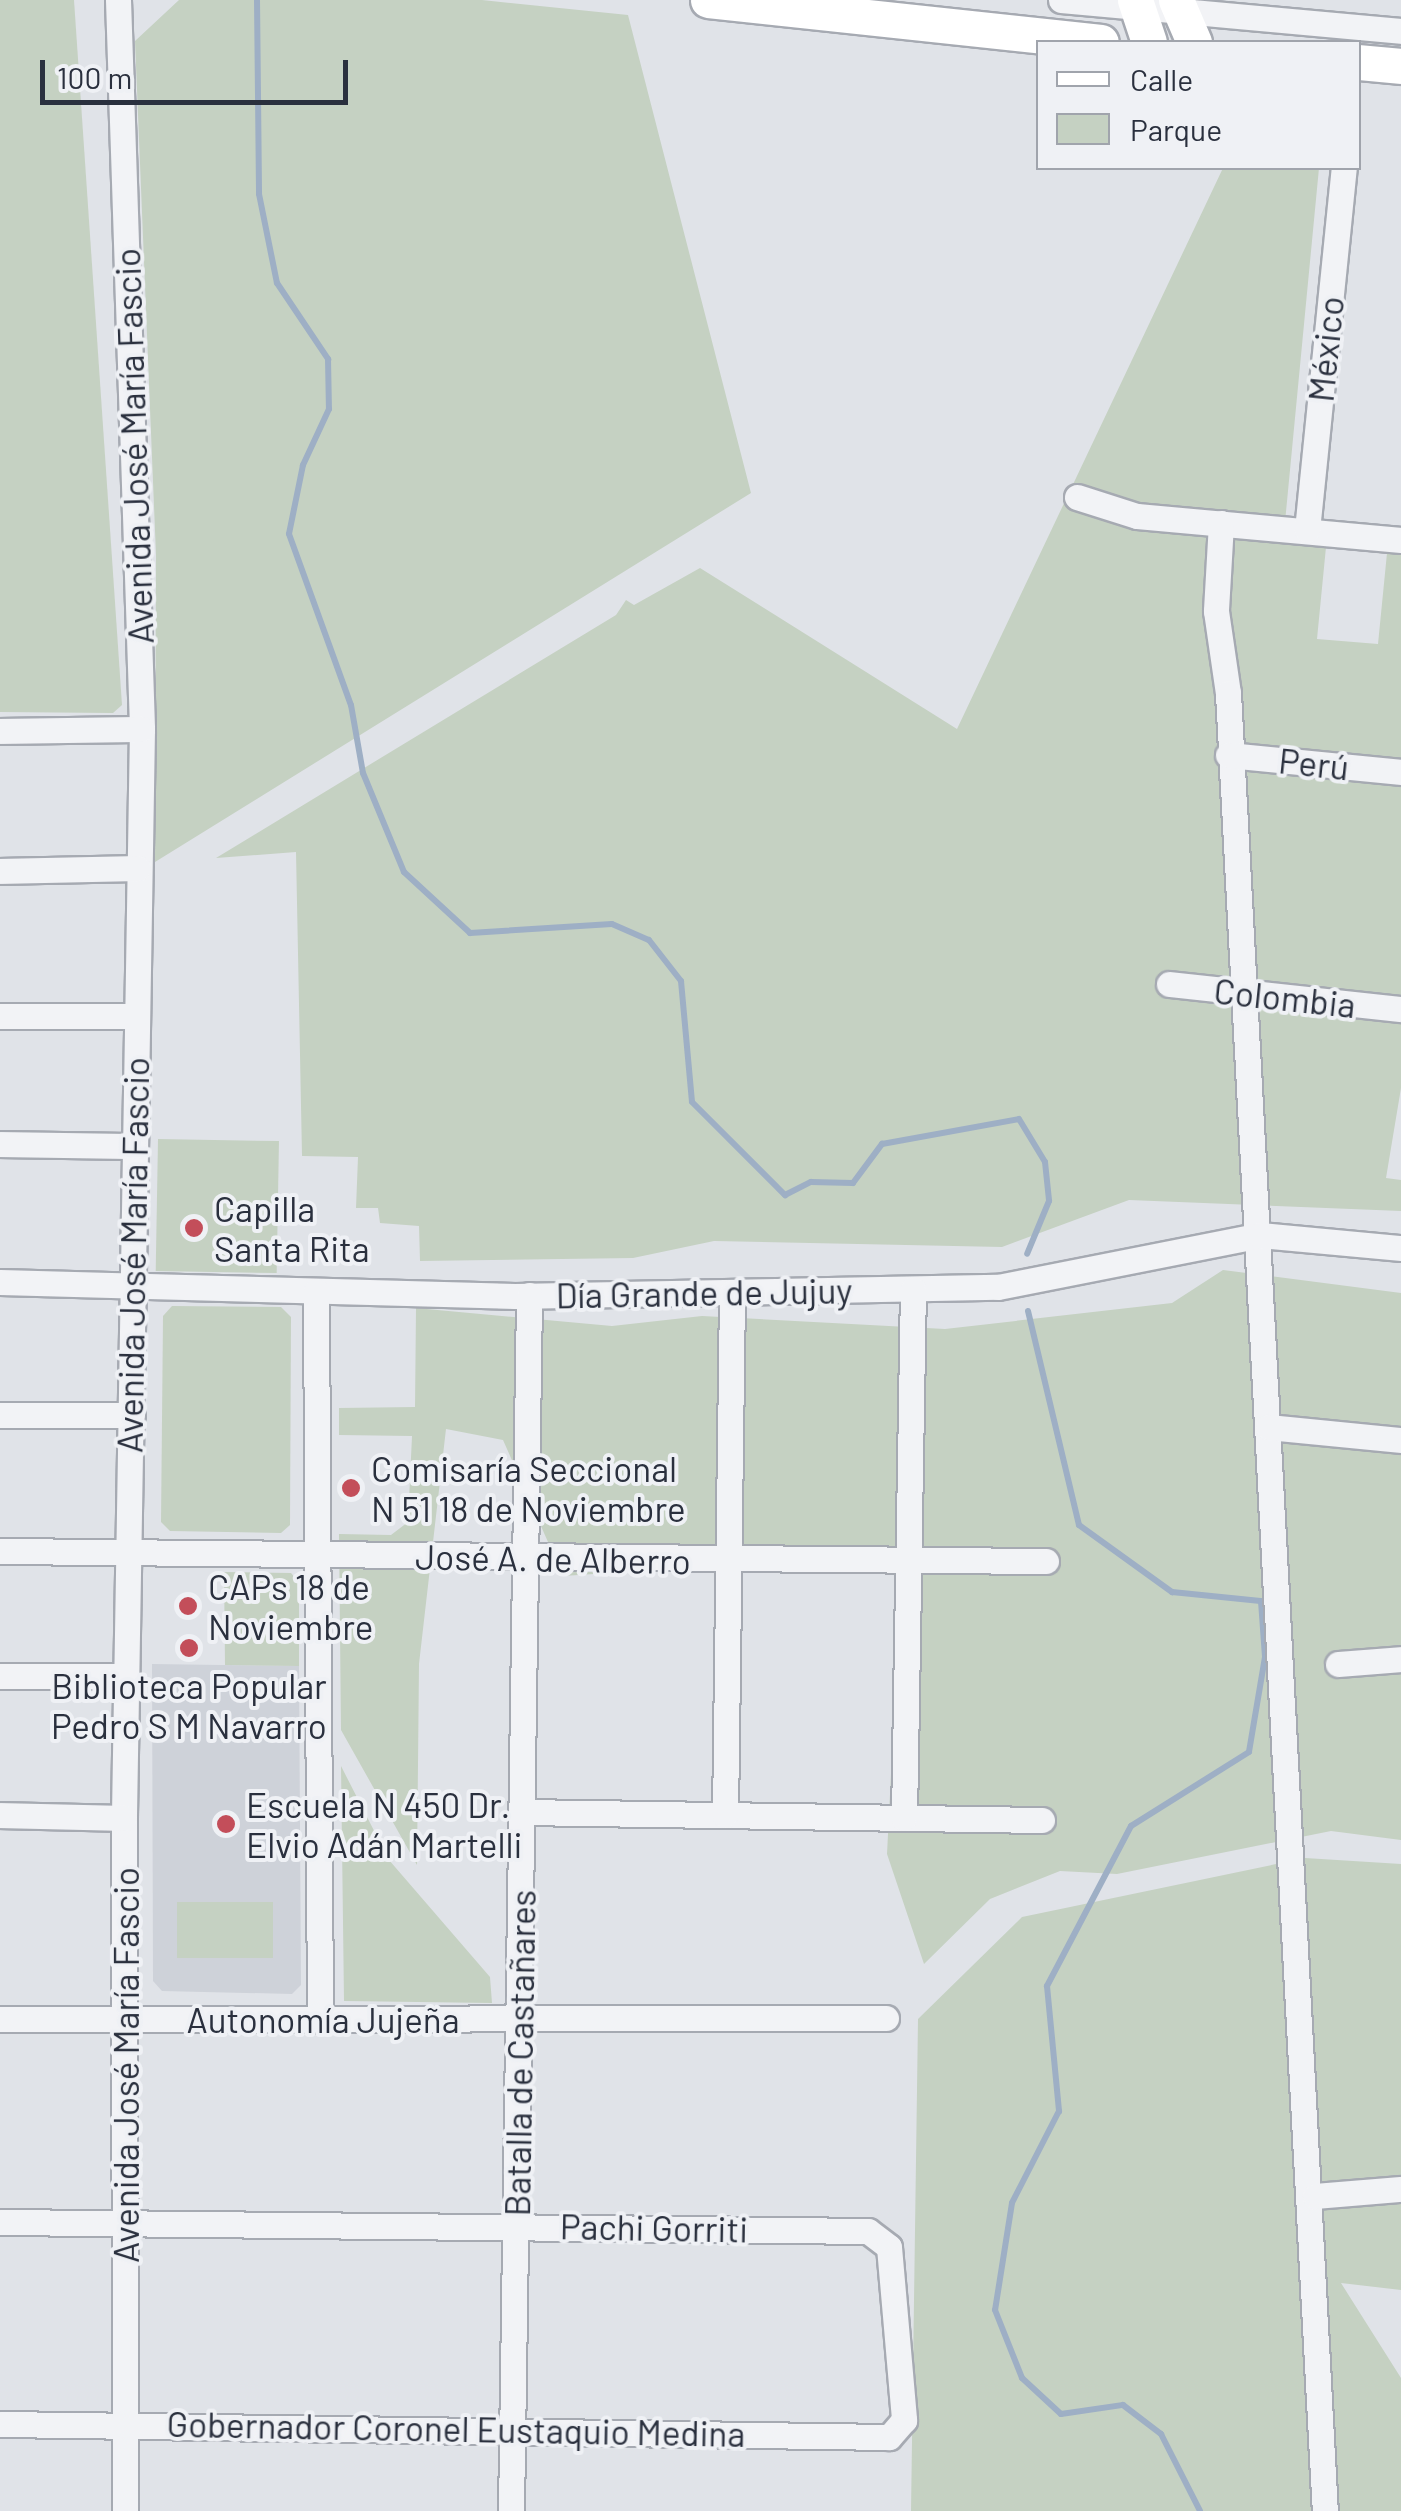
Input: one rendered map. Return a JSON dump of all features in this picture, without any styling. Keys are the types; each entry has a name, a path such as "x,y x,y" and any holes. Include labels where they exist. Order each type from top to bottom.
{"street":[{"name":"Avenida José María Fascio","path":"118,0 142,729 132,1146 132,1415 124,1818 125,2511"},
{"path":"708,0 772,11 943,16 1089,40"},
{"path":"772,11 810,0"},
{"path":"1061,0 1298,10 1401,32"},
{"path":"1135,2 1149,40"},
{"path":"1176,4 1193,40"},
{"path":"1361,62 1401,66"},
{"name":"México","path":"1307,530 1344,170"},
{"path":"1077,497 1137,516 1401,540"},
{"path":"1221,523 1216,612 1268,1427 1324,2511"},
{"path":"0,730 142,729"},
{"name":"Perú","path":"1228,754 1401,772"},
{"path":"0,871 138,868"},
{"name":"Colombia","path":"1169,984 1401,1009"},
{"path":"0,1016 135,1016"},
{"path":"0,1144 132,1146"},
{"name":"Día Grande de Jujuy","path":"0,1282 529,1295 913,1289 1044,1283 1256,1235 1401,1248"},
{"path":"904,1818 913,1289"},
{"path":"316,1290 320,2020"},
{"path":"725,1815 732,1292"},
{"name":"Batalla de Castañares","path":"511,2511 529,1295"},
{"path":"0,1415 132,1415"},
{"path":"1268,1427 1401,1440"},
{"name":"José A. de Alberro","path":"0,1551 1046,1561"},
{"path":"1338,1664 1401,1659"},
{"path":"0,1676 126,1676"},
{"path":"522,1812 1042,1820"},
{"path":"0,1815 124,1818"},
{"name":"Autonomía Jujeña","path":"0,2019 886,2018"},
{"path":"1315,2196 1401,2189"},
{"name":"Pachi Gorriti","path":"0,2222 518,2224 879,2236 889,2248 904,2420"},
{"name":"Gobernador Coronel Eustaquio Medina","path":"0,2424 511,2427 888,2437 904,2420"}],"shaded area":[{"name":"Escuela N 450 Dr. Elvio Adán Martelli","path":"152,1664 299,1666 301,1985 292,1994 162,1991 153,1981"}],"green space":[{"path":"0,0 74,0 122,705 113,713 0,712"},
{"path":"179,0 482,0 628,15 751,493 155,862 156,555 135,41"},
{"path":"1222,170 1319,170 1283,543 1326,547 1317,639 1378,644 1387,553 1401,555 1401,1088 1386,1178 1401,1180 1401,1211 1129,1200 1002,1247 714,1241 633,1258 420,1261 419,1226 380,1223 378,1208 356,1208 358,1157 302,1156 296,852 216,858 616,615 626,600 634,605 700,568 957,729"},
{"path":"158,1139 279,1141 277,1273 156,1271"},
{"path":"1223,1270 1401,1293 1401,1840 1331,1831 1117,1874 1060,1871 990,1899 924,1964 887,1854 902,1554 563,1576 503,1440 446,1429 419,1664 417,1865 341,1730 339,1534 391,1535 408,1522 412,1436 339,1435 339,1408 415,1407 416,1308 612,1326 702,1316 945,1329 1172,1303"},
{"path":"172,1306 281,1307 291,1317 290,1525 281,1533 170,1531 161,1522 163,1316"},
{"path":"224,1572 291,1573 299,1582 299,1666 225,1665"},
{"path":"341,1766 389,1860 490,1977 492,2003 344,2001"},
{"path":"1305,1858 1401,1864 1401,2290 1341,2283 1401,2378 1401,2511 911,2511 918,2019 1022,1917"},
{"path":"177,1902 273,1902 273,1958 177,1958"}],"waterway":[{"path":"257,0 259,194 277,283 328,359 329,409 303,465 289,534 351,705 363,773 404,872 470,933 612,924 649,940 681,981 692,1102 785,1195 811,1182 853,1183 882,1144 1019,1119 1045,1162 1049,1201 1027,1254"},
{"path":"1028,1311 1079,1525 1172,1592 1261,1601 1265,1657 1249,1752 1131,1826 1047,1986 1059,2111 1012,2203 995,2310 1022,2378 1061,2414 1123,2405 1161,2434 1200,2511"}],"place":[{"name":"Capilla Santa Rita","path":"194,1228"},
{"name":"Comisaría Seccional N 51 18 de Noviembre","path":"351,1488"},
{"name":"CAPs 18 de Noviembre","path":"188,1606"},
{"name":"Biblioteca Popular Pedro S M Navarro","path":"189,1648"},
{"name":"Escuela N 450 Dr. Elvio Adán Martelli","path":"226,1824"}]}
